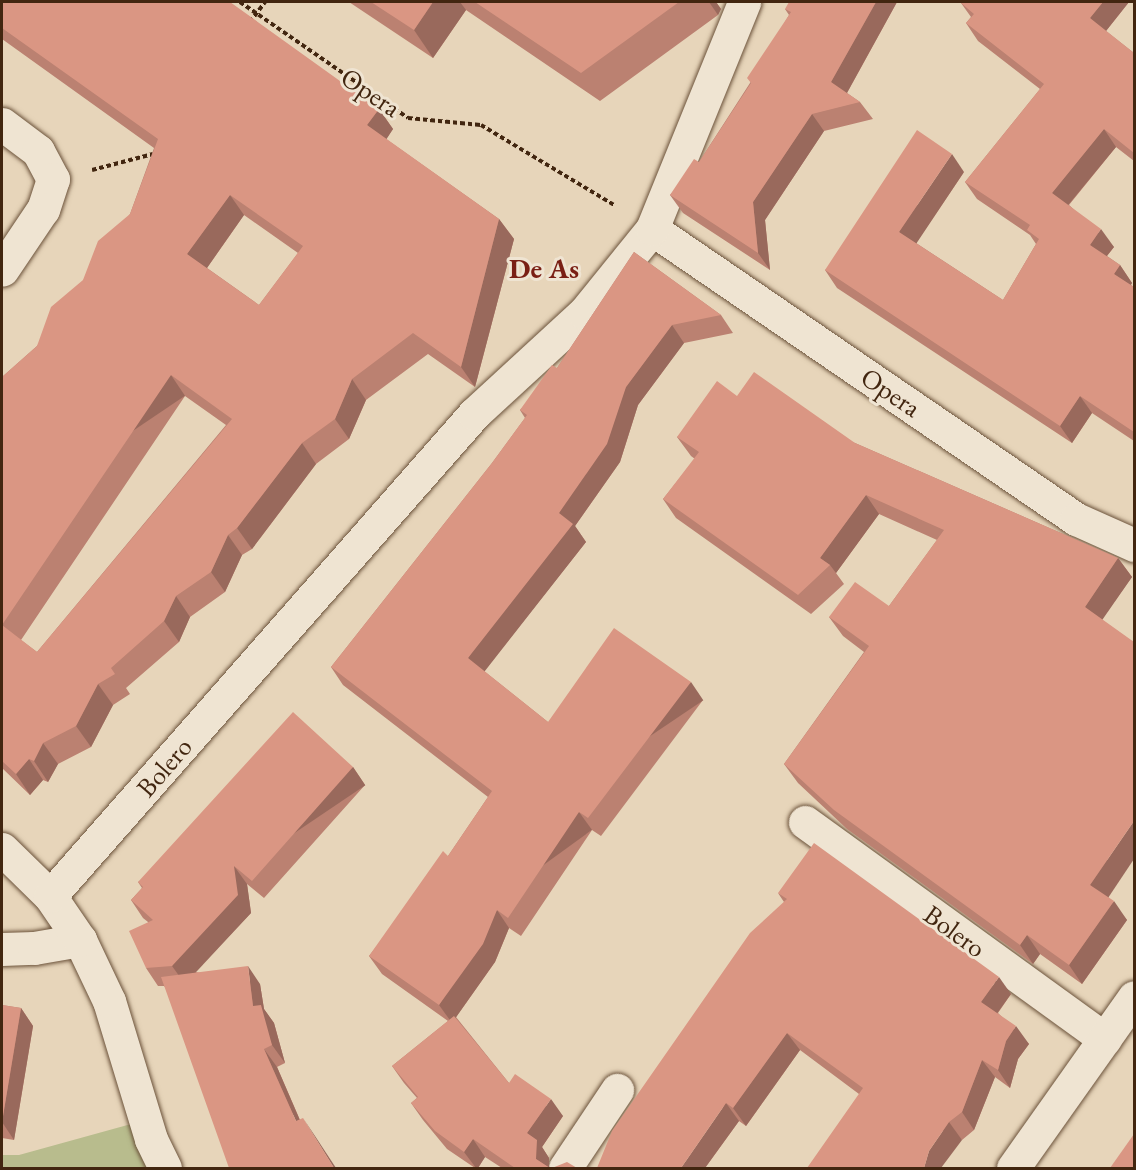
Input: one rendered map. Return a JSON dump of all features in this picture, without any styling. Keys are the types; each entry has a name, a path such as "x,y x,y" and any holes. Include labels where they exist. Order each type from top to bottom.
{"street":[{"path":"652,229 744,2"},
{"path":"2,124 38,151 53,179 43,209 2,270"},
{"name":"Bolero","path":"50,896 474,414 584,313 652,229"},
{"name":"Opera","path":"652,229 1076,519 1134,546"},
{"name":"Bolero","path":"805,822 1105,1039"},
{"path":"2,849 50,896 80,940 110,1001 151,1139 165,1168"},
{"path":"2,949 34,948 80,940"},
{"path":"1013,1168 1134,997"},
{"path":"565,1168 617,1090"}],"path":[{"name":"Opera","path":"240,2 408,118 481,125 652,229"},
{"path":"242,33 265,2"},
{"path":"53,179 151,157 158,147"}],"green space":[{"path":"142,1121 156,1168 2,1168 2,1155 19,1155"}],"building":[{"path":"2,2 230,2 379,109 367,125 499,219 461,367 413,333 352,379 335,419 302,443 237,528 228,535 211,572 176,596 164,621 111,668 115,674 98,684 76,726 43,743 34,761 29,759 16,774 2,761 2,625 2,377 37,346 51,307 83,280 98,241 130,214 158,139 2,28","holes":["230,195 303,246 259,305 187,254","171,375 232,419 37,652 2,625"]},
{"path":"371,2 433,2 414,30"},
{"path":"475,2 679,2 581,73"},
{"path":"789,2 876,2 831,82 860,102 812,114 753,202 758,253 670,195 694,159 699,162 751,83 747,78 791,12 785,9"},
{"path":"961,2 1103,2 1090,18 1134,53 1134,153 1104,129 1052,193 1101,229 1090,245 1120,265 1114,274 1134,287 1134,432 1080,396 1060,426 825,270 917,130 952,154 899,232 1003,300 1039,239 1027,230 1030,225 965,182 1044,84 966,23 974,14"},
{"path":"634,252 721,315 672,325 626,387 607,444 559,513 573,524 468,658 548,722 614,628 691,682 588,818 579,812 508,918 497,910 483,944 439,1005 369,956 443,851 448,856 492,791 331,667 492,463 527,415 520,410 552,365 557,368"},
{"path":"754,372 855,443 1118,558 1085,607 1134,642 1134,821 1090,885 1114,901 1069,965 1027,935 1020,945 834,810 784,764 869,646 829,617 855,582 889,606 944,530 866,495 820,558 830,565 798,595 663,499 699,452 677,437 717,381 737,396"},
{"path":"293,712 353,767 252,881 234,866 238,895 172,966 146,968 129,931 153,920 131,900 143,887 138,882"},
{"path":"814,843 999,977 981,1002 1016,1026 1006,1041 998,1070 982,1060 962,1112 949,1122 929,1151 924,1168 807,1168 863,1088 787,1033 733,1108 726,1103 681,1168 597,1168 612,1131 750,933 787,899 778,893"},
{"path":"248,966 253,1006 261,1005 272,1045 264,1049 296,1121 303,1118 334,1168 229,1168 161,977"},
{"path":"2,1005 21,1008 2,1122"},
{"path":"454,1016 509,1083 515,1074 551,1099 527,1133 537,1140 536,1159 550,1168 515,1168 473,1139 464,1152 435,1131 411,1103 418,1097 392,1066"},
{"path":"1134,1134 1134,1168 1110,1168"},
{"path":"567,1162 577,1168 552,1168"}],"district":[{"name":"De As","path":"544,268"}]}
